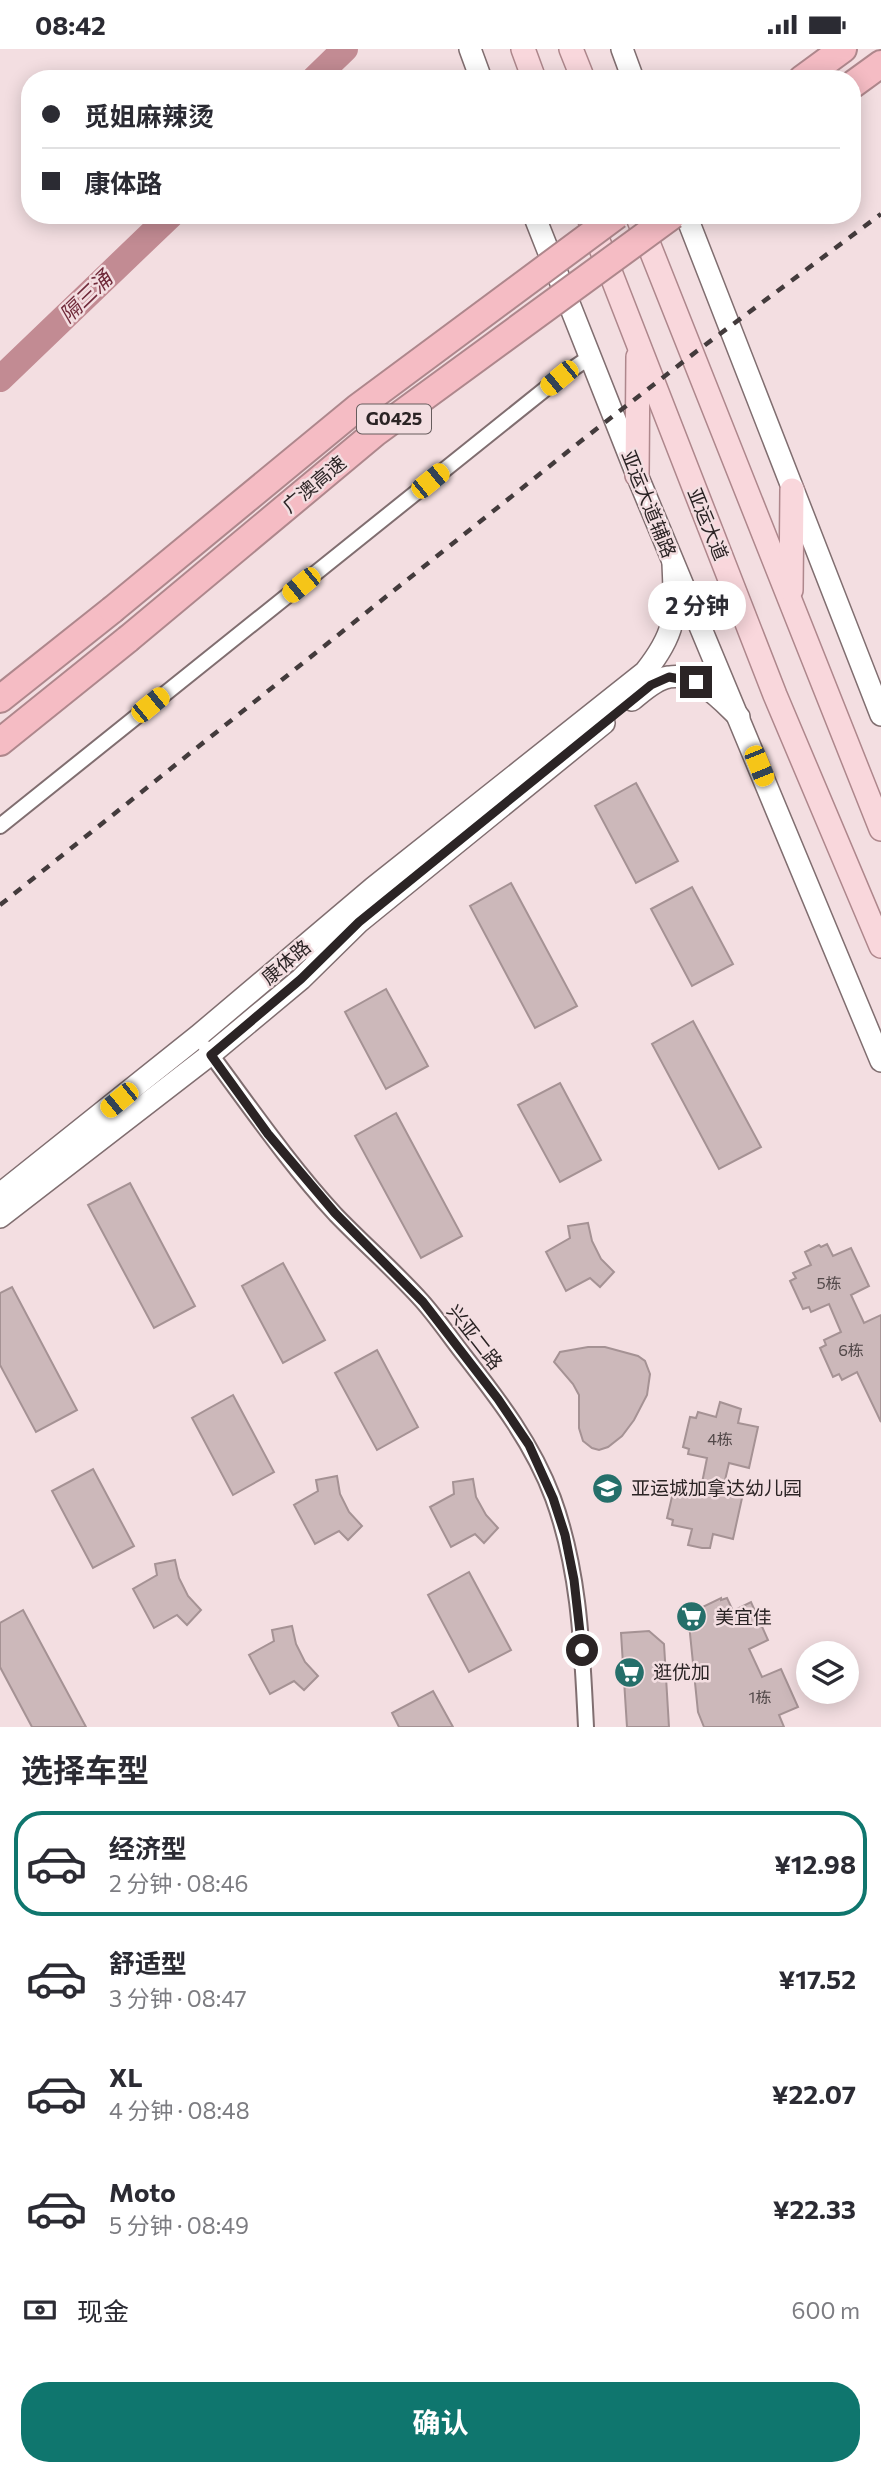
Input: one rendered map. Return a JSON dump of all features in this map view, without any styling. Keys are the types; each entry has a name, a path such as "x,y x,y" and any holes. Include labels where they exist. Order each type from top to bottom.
{"highway":[{"path":"814,70 843,49"},
{"path":"861,78 881,64"},
{"name":"广澳高速","path":"0,699 356,408 605,224"},
{"name":"广澳高速","path":"0,742 375,433 661,224"}],"main road":[{"path":"523,49 531,70"},
{"path":"572,49 580,70"},
{"name":"亚运大道","path":"592,224 775,695 881,946"},
{"path":"641,224 881,829"},
{"path":"637,475 638,343"},
{"path":"791,604 792,490"}],"street":[{"path":"470,49 478,70"},
{"path":"622,49 630,70"},
{"name":"亚运大道辅路","path":"538,224 673,563 881,1061"},
{"path":"689,224 881,715"},
{"path":"0,826 559,378 590,358"},
{"name":"康体路","path":"0,1194 198,1036 373,888 645,672 663,649 670,633 674,605 673,563"},
{"name":"康体路","path":"0,1217 211,1055 301,979 359,922 651,685 669,677 696,682 739,717"},
{"name":"兴亚二路","path":"198,1036 268,1134 335,1213 423,1302 498,1399 529,1445 553,1498 572,1569 581,1624 586,1727"}],"building":[{"path":"636,783 678,861 636,883 595,806"},
{"path":"511,883 577,1006 535,1028 470,906"},
{"path":"692,887 733,964 692,986 651,909"},
{"path":"386,989 428,1066 386,1089 345,1012"},
{"path":"693,1021 761,1147 719,1169 652,1044"},
{"path":"560,1083 601,1160 560,1182 518,1105"},
{"path":"396,1113 462,1236 421,1258 355,1136"},
{"path":"130,1183 195,1306 154,1328 88,1205"},
{"path":"588,1223 592,1241 601,1259 614,1272 600,1287 590,1278 566,1291 546,1252 570,1238 568,1226"},
{"path":"827,1244 833,1256 851,1248 869,1286 851,1295 864,1323 881,1315 881,1422 857,1372 842,1380 839,1374 833,1377 820,1348 826,1345 824,1340 841,1332 829,1304 811,1312 809,1307 803,1309 790,1281 796,1278 793,1273 811,1265 805,1252"},
{"path":"283,1263 325,1340 283,1363 242,1286"},
{"path":"12,1287 77,1410 36,1432 0,1365 0,1293"},
{"path":"605,1347 638,1356 645,1361 650,1374 647,1395 634,1420 622,1436 608,1447 599,1450 583,1441 579,1428 579,1395 554,1362 560,1352"},
{"path":"377,1350 418,1427 377,1450 335,1373"},
{"path":"233,1395 274,1472 233,1495 192,1418"},
{"path":"720,1402 741,1409 738,1423 758,1427 749,1468 729,1463 722,1493 742,1498 733,1539 713,1534 710,1548 702,1548 688,1545 692,1529 672,1525 673,1520 667,1518 674,1488 681,1489 682,1484 701,1488 707,1458 688,1454 689,1449 683,1447 690,1417 696,1418 698,1412 716,1417"},
{"path":"93,1469 134,1546 93,1568 52,1491"},
{"path":"337,1476 340,1494 349,1512 362,1526 348,1540 339,1531 315,1544 294,1505 318,1491 316,1480"},
{"path":"473,1479 476,1497 486,1515 498,1528 484,1543 475,1534 451,1547 430,1507 454,1494 453,1482"},
{"path":"175,1560 179,1578 188,1596 201,1610 187,1625 177,1615 154,1628 133,1589 157,1575 155,1564"},
{"path":"469,1572 511,1650 469,1672 428,1595"},
{"path":"721,1598 727,1598 733,1611 751,1602 768,1640 749,1649 762,1677 781,1669 798,1707 779,1715 784,1727 704,1727 698,1712 688,1614"},
{"path":"23,1610 86,1727 32,1727 0,1667 0,1623"},
{"path":"292,1626 296,1644 305,1662 318,1676 304,1690 294,1681 270,1694 249,1655 274,1641 272,1630"},
{"path":"649,1631 664,1644 669,1727 627,1727 621,1633"},
{"path":"433,1691 453,1727 399,1727 392,1713"}],"waterway":[{"name":"隔三涌","path":"323,70 345,49"},
{"name":"隔三涌","path":"0,379 162,224"}],"railway":[{"path":"0,905 581,441 881,214"}],"place":[{"name":"亚运城加拿达幼儿园","path":"608,1488"},
{"name":"美宜佳","path":"692,1617"},
{"name":"逛优加","path":"630,1672"}],"route":[{"path":"582,1650 581,1624 565,1535 553,1498 529,1445 498,1399 423,1302 335,1213 268,1134 211,1055 301,979 359,922 651,685 669,677 696,682"}]}
